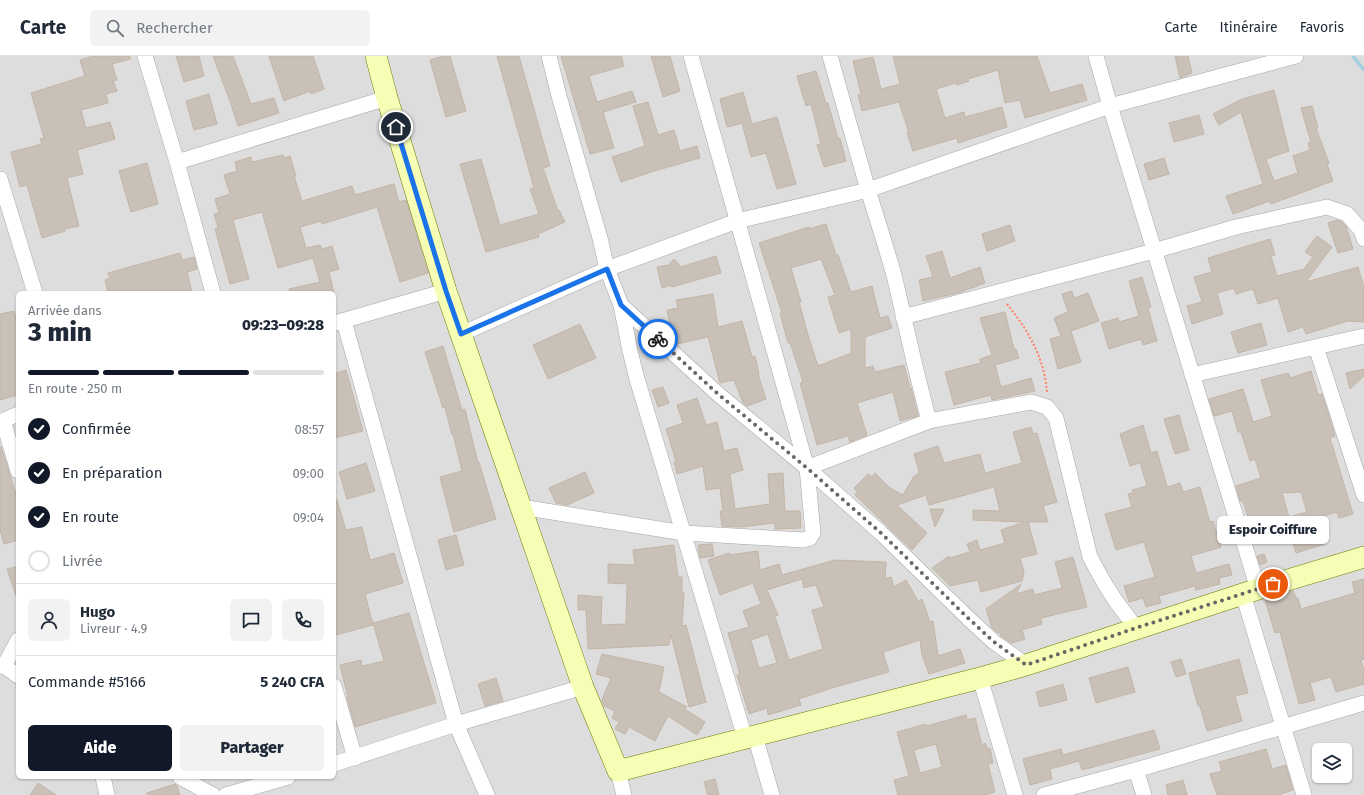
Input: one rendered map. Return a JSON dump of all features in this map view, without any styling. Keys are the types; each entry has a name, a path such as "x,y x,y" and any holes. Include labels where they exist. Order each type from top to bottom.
{"street":[{"path":"145,56 177,162 212,291"},
{"path":"376,56 387,98 446,291 583,687 618,771 624,795"},
{"path":"549,56 600,238 607,269 621,305 630,351 684,533 750,737 772,795"},
{"path":"521,507 684,533 803,540 810,538 814,533 807,468 691,56"},
{"path":"830,56 894,275 929,421"},
{"path":"1096,56 1192,375 1250,592 1283,728 1304,795"},
{"path":"461,334 607,269 738,221 868,190 1110,106 1296,56"},
{"path":"177,162 387,98"},
{"path":"0,179 34,291"},
{"path":"903,317 1236,228 1327,207 1348,214 1361,230 1364,239"},
{"path":"446,291 339,322 456,724 487,795"},
{"path":"621,305 718,394 807,468 881,533 994,642 1026,665"},
{"path":"1192,375 1364,336"},
{"path":"1316,347 1364,494"},
{"path":"807,468 929,421 1031,402 1047,407 1056,418 1090,557 1107,587 1136,628"},
{"path":"16,415 2,421 16,465"},
{"path":"618,771 1026,665 1136,628 1364,557"},
{"path":"16,643 2,666 16,675"},
{"path":"980,678 1015,795"},
{"path":"336,763 456,724 583,687"},
{"path":"336,693 355,758"},
{"path":"1044,795 1364,704"},
{"path":"1136,770 1144,795"},
{"path":"103,779 107,795"},
{"path":"184,779 213,795"},
{"path":"226,795 242,783 273,779"}],"path":[{"path":"997,292 1016,316 1040,358 1044,371 1047,407"}],"shaded area":[{"path":"0,56 1364,56 1364,795 0,795"}],"building":[{"path":"93,56 130,56 130,59 112,64 117,80 113,81 117,91 106,94 108,103 81,110 86,128 110,122 115,139 77,150 83,174 67,178 79,226 65,229 65,231 42,238 27,185 20,187 11,152 42,144 40,139 44,138 31,93 85,76 80,60"},
{"path":"176,56 199,56 204,76 184,82"},
{"path":"213,56 233,56 251,104 274,98 279,113 238,126"},
{"path":"269,56 313,56 324,89 311,94 310,91 284,101"},
{"path":"450,56 466,111 446,117 430,60"},
{"path":"497,56 519,56 550,166 543,168 558,211 559,210 565,222 538,234 539,237 486,252 460,164 481,159 500,225 539,214 530,189 534,188"},
{"path":"561,56 621,56 624,66 589,76 597,102 632,91 636,102 603,112 614,148 590,154"},
{"path":"651,56 670,56 680,91 663,97"},
{"path":"893,56 1037,56 1050,93 1082,84 1087,100 1025,118 1020,100 1005,103 998,70 968,79 969,81 957,85 956,83 936,89 945,118 964,112 965,117 1002,107 1007,127 958,143 957,138 913,151 899,102 862,111 858,95 861,94 853,61 873,57 881,89 900,84"},
{"path":"1175,56 1188,56 1192,73 1180,78"},
{"path":"816,71 826,103 828,103 838,139 840,138 846,161 824,167 817,145 821,144 811,104 806,106 797,76"},
{"path":"1274,90 1289,151 1266,159 1274,181 1298,173 1293,156 1310,150 1308,143 1311,142 1301,108 1312,106 1318,128 1316,128 1329,163 1327,164 1333,181 1271,204 1270,201 1233,214 1226,196 1263,184 1241,112 1219,125 1213,114 1242,99"},
{"path":"743,92 752,124 777,117 796,184 777,189 766,153 751,157 742,123 727,127 720,99"},
{"path":"209,94 217,124 194,130 186,101"},
{"path":"648,102 658,135 674,130 680,151 697,146 700,158 621,182 612,157 645,146 633,106"},
{"path":"1199,115 1204,134 1174,142 1169,123"},
{"path":"283,155 284,158 290,156 296,176 294,176 302,201 352,186 355,195 394,184 399,202 406,200 428,273 400,282 377,207 322,224 321,221 300,227 306,248 320,245 322,249 332,246 339,269 329,272 334,291 290,291 289,289 320,282 313,258 278,268 262,212 233,220 249,279 230,284 215,229 218,228 214,214 219,213 215,199 230,194 224,175 237,171 235,162 251,157 252,162"},
{"path":"1164,158 1169,174 1149,180 1144,164"},
{"path":"147,163 158,204 131,212 119,171"},
{"path":"1337,220 1346,226 1353,249 1338,253 1328,223"},
{"path":"826,224 836,255 838,255 851,292 872,286 880,318 888,316 892,328 865,337 865,368 873,366 875,372 904,365 918,416 900,421 893,392 857,403 867,435 850,442 848,436 817,445 800,383 803,382 790,343 788,343 780,313 782,313 759,243 809,227 809,229","holes":["821,259 835,295 828,297 839,333 851,329 851,353 818,366 808,335 799,302 801,302 791,268"]},
{"path":"1010,225 1015,241 987,251 982,234"},
{"path":"1317,236 1332,247 1306,282 1358,267 1364,287 1364,322 1348,321 1306,334 1303,327 1288,332 1278,298 1258,304 1253,289 1236,294 1234,288 1217,293 1223,314 1192,324 1187,306 1202,302 1194,277 1212,272 1208,258 1270,239 1275,255 1271,256 1277,276 1304,269 1313,257 1305,252"},
{"path":"942,251 950,278 980,267 985,283 958,293 923,301 919,280 933,277 926,256"},
{"path":"180,253 182,260 194,257 197,269 187,272 192,291 108,291 105,280 110,278 108,273"},
{"path":"716,256 721,273 672,287 671,285 662,288 657,267 668,265 674,259 681,267"},
{"path":"1142,277 1151,307 1148,308 1157,341 1143,345 1141,339 1109,349 1101,323 1118,318 1119,322 1139,316 1129,281"},
{"path":"1072,291 1074,298 1088,293 1099,321 1071,331 1081,362 1058,369 1050,339 1061,336 1054,318 1068,312 1062,294"},
{"path":"713,294 718,327 742,321 752,357 755,356 758,374 766,399 747,406 743,403 734,380 720,383 708,337 677,344 674,341 667,310 678,308 676,300"},
{"path":"14,311 16,318 16,396 0,400 0,314"},
{"path":"1005,312 1014,349 1016,349 1019,358 995,365 1001,387 1031,378 1035,391 992,400 991,395 954,405 945,372 981,363 980,359 992,355 980,318"},
{"path":"1261,323 1267,345 1238,353 1231,332"},
{"path":"580,324 596,358 548,379 533,345"},
{"path":"443,346 462,410 465,409 478,463 479,462 496,519 454,532 440,477 462,471 445,407 443,408 425,352"},
{"path":"1364,369 1364,376 1350,389 1346,373"},
{"path":"346,370 363,431 336,438 336,373"},
{"path":"1311,371 1318,395 1322,394 1335,436 1330,438 1353,514 1339,518 1337,512 1317,518 1325,544 1296,553 1288,527 1254,537 1243,501 1240,501 1236,486 1261,478 1255,459 1250,461 1241,432 1238,432 1232,411 1214,416 1209,399 1243,389 1253,422 1272,416 1261,380 1288,373 1290,378","holes":["1301,492 1307,512 1289,517 1282,493"]},
{"path":"663,387 669,403 658,407 652,390"},
{"path":"697,398 706,425 717,422 724,451 737,448 743,470 730,474 735,509 770,504 768,474 783,473 785,511 800,511 801,528 775,529 775,523 740,527 722,526 720,511 723,511 720,488 706,490 703,466 677,474 674,462 676,461 666,429 683,423 677,405"},
{"path":"1179,415 1189,450 1175,454 1164,419"},
{"path":"1143,425 1151,453 1157,451 1167,487 1180,483 1183,492 1200,487 1210,522 1213,521 1221,547 1191,556 1196,573 1229,564 1232,575 1219,578 1220,584 1196,590 1195,586 1159,596 1161,603 1146,607 1143,598 1129,602 1124,586 1155,577 1144,542 1116,550 1105,514 1132,507 1128,494 1133,493 1132,490 1147,486 1140,463 1130,466 1120,434"},
{"path":"1031,427 1033,434 1037,433 1057,502 1043,506 1048,522 1028,522 1037,554 1020,558 1024,572 1022,581 981,592 978,580 950,586 932,568 949,556 950,558 970,552 967,544 977,540 980,550 1005,543 1001,530 1024,522 973,520 973,510 1000,511 994,487 929,505 926,495 897,505 927,533 912,550 855,495 857,492 854,488 868,474 872,477 875,473 890,488 903,495 914,476 919,474 914,454 938,446 944,463 980,454 985,473 1022,463 1013,432"},
{"path":"1,447 16,494 16,541 4,544 0,530"},
{"path":"366,463 375,491 347,499 339,472"},
{"path":"585,472 594,493 567,505 556,503 549,488"},
{"path":"336,500 346,530 362,527 370,560 394,553 403,583 365,594 373,625 336,635"},
{"path":"930,509 944,509 935,527"},
{"path":"456,535 464,565 446,570 438,540"},
{"path":"712,544 714,556 700,558 698,545"},
{"path":"674,545 678,577 682,577 682,593 684,593 682,626 686,625 706,702 689,707 671,635 669,645 588,649 586,610 578,610 578,595 602,597 601,625 626,624 627,584 608,583 608,564 635,565 633,550"},
{"path":"758,551 760,570 779,564 782,575 835,560 886,562 885,579 891,577 894,587 906,580 918,601 922,599 930,622 933,621 938,656 960,649 965,663 929,674 922,655 920,640 883,652 889,672 799,699 801,705 768,715 767,708 749,714 737,675 740,674 728,633 749,627 743,611 761,604 753,583 720,595 708,560 729,553 729,555","holes":["802,579 804,588 816,585 824,607 812,610 823,649 789,660 775,616 778,615 767,590","768,634 777,663 759,668 751,640"]},
{"path":"1264,554 1267,562 1260,565 1257,556"},
{"path":"1073,557 1087,607 1041,618 1042,624 1022,630 1025,639 1011,643 992,628 986,609 1021,584 1016,594 1033,589 1034,595 1062,588 1055,562"},
{"path":"16,567 16,596 7,569"},
{"path":"1364,579 1364,659 1361,660 1364,670 1364,684 1336,692 1331,677 1310,683 1315,700 1299,704 1280,632 1275,633 1265,600 1293,591 1296,598 1298,598 1301,609 1355,593 1352,582"},
{"path":"409,613 436,703 355,727 340,665 361,660 362,666 384,661 373,623"},
{"path":"602,654 664,667 659,692 687,707 683,708 705,722 697,735 668,716 655,741 629,727 625,734 615,729 619,722 612,718 615,711 604,706 602,700 611,678 596,674"},
{"path":"1181,659 1186,674 1176,677 1171,662"},
{"path":"1239,659 1248,693 1235,696 1242,721 1207,731 1189,673"},
{"path":"1128,667 1135,692 1096,703 1089,678"},
{"path":"496,678 503,701 485,706 478,684"},
{"path":"1063,684 1067,700 1040,707 1036,692"},
{"path":"966,715 967,720 975,718 982,745 985,743 988,749 990,748 993,763 988,764 995,792 985,795 898,795 894,780 909,776 897,732 926,724 927,726","holes":["936,744 942,767 920,773 914,750"]},
{"path":"1154,730 1160,749 1082,770 1079,761 1050,769 1052,779 1030,785 1023,759 1061,749 1063,755"},
{"path":"1266,749 1272,769 1286,765 1293,790 1278,795 1217,795 1210,774 1222,771 1219,762"},
{"path":"715,779 719,795 708,795 704,782"},
{"path":"1183,780 1187,795 1168,795 1166,785"},
{"path":"38,783 56,795 30,795"},
{"path":"175,784 180,795 148,795 147,793"}],"waterway":[{"path":"1353,56 1364,70"}],"way so far":[{"path":"658,339 718,394 807,468 881,533 994,642 1026,665 1273,584"}],"place":[{"name":"Espoir Coiffure","path":"1273,584"}],"route":[{"path":"396,127 446,291 461,334 607,269 621,305 658,339"}]}
